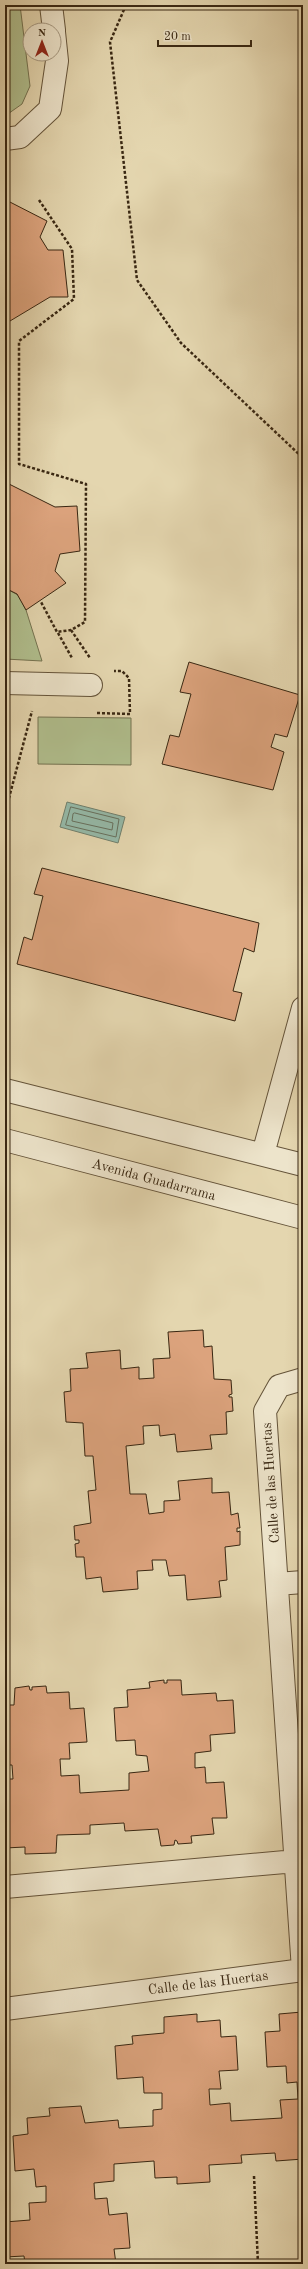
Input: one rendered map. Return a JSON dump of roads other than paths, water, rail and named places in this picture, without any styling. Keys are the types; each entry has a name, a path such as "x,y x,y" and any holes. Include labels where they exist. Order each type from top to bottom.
{"street":[{"path":"51,5 53,22"},
{"path":"5,139 20,137 50,109 57,62"},
{"path":"5,683 91,685"},
{"path":"264,1154 303,1008"},
{"path":"5,1090 303,1164"},
{"name":"Avenida Guadarrama","path":"5,1140 303,1218"},
{"name":"Calle de las Huertas","path":"5,2009 303,1970 296,1861 295,1726 277,1584 265,1411 279,1386 303,1379"},
{"path":"277,1584 303,1582"},
{"path":"5,1887 296,1861"}],"water":[{"path":"67,802 125,817 118,843 60,827"}]}
